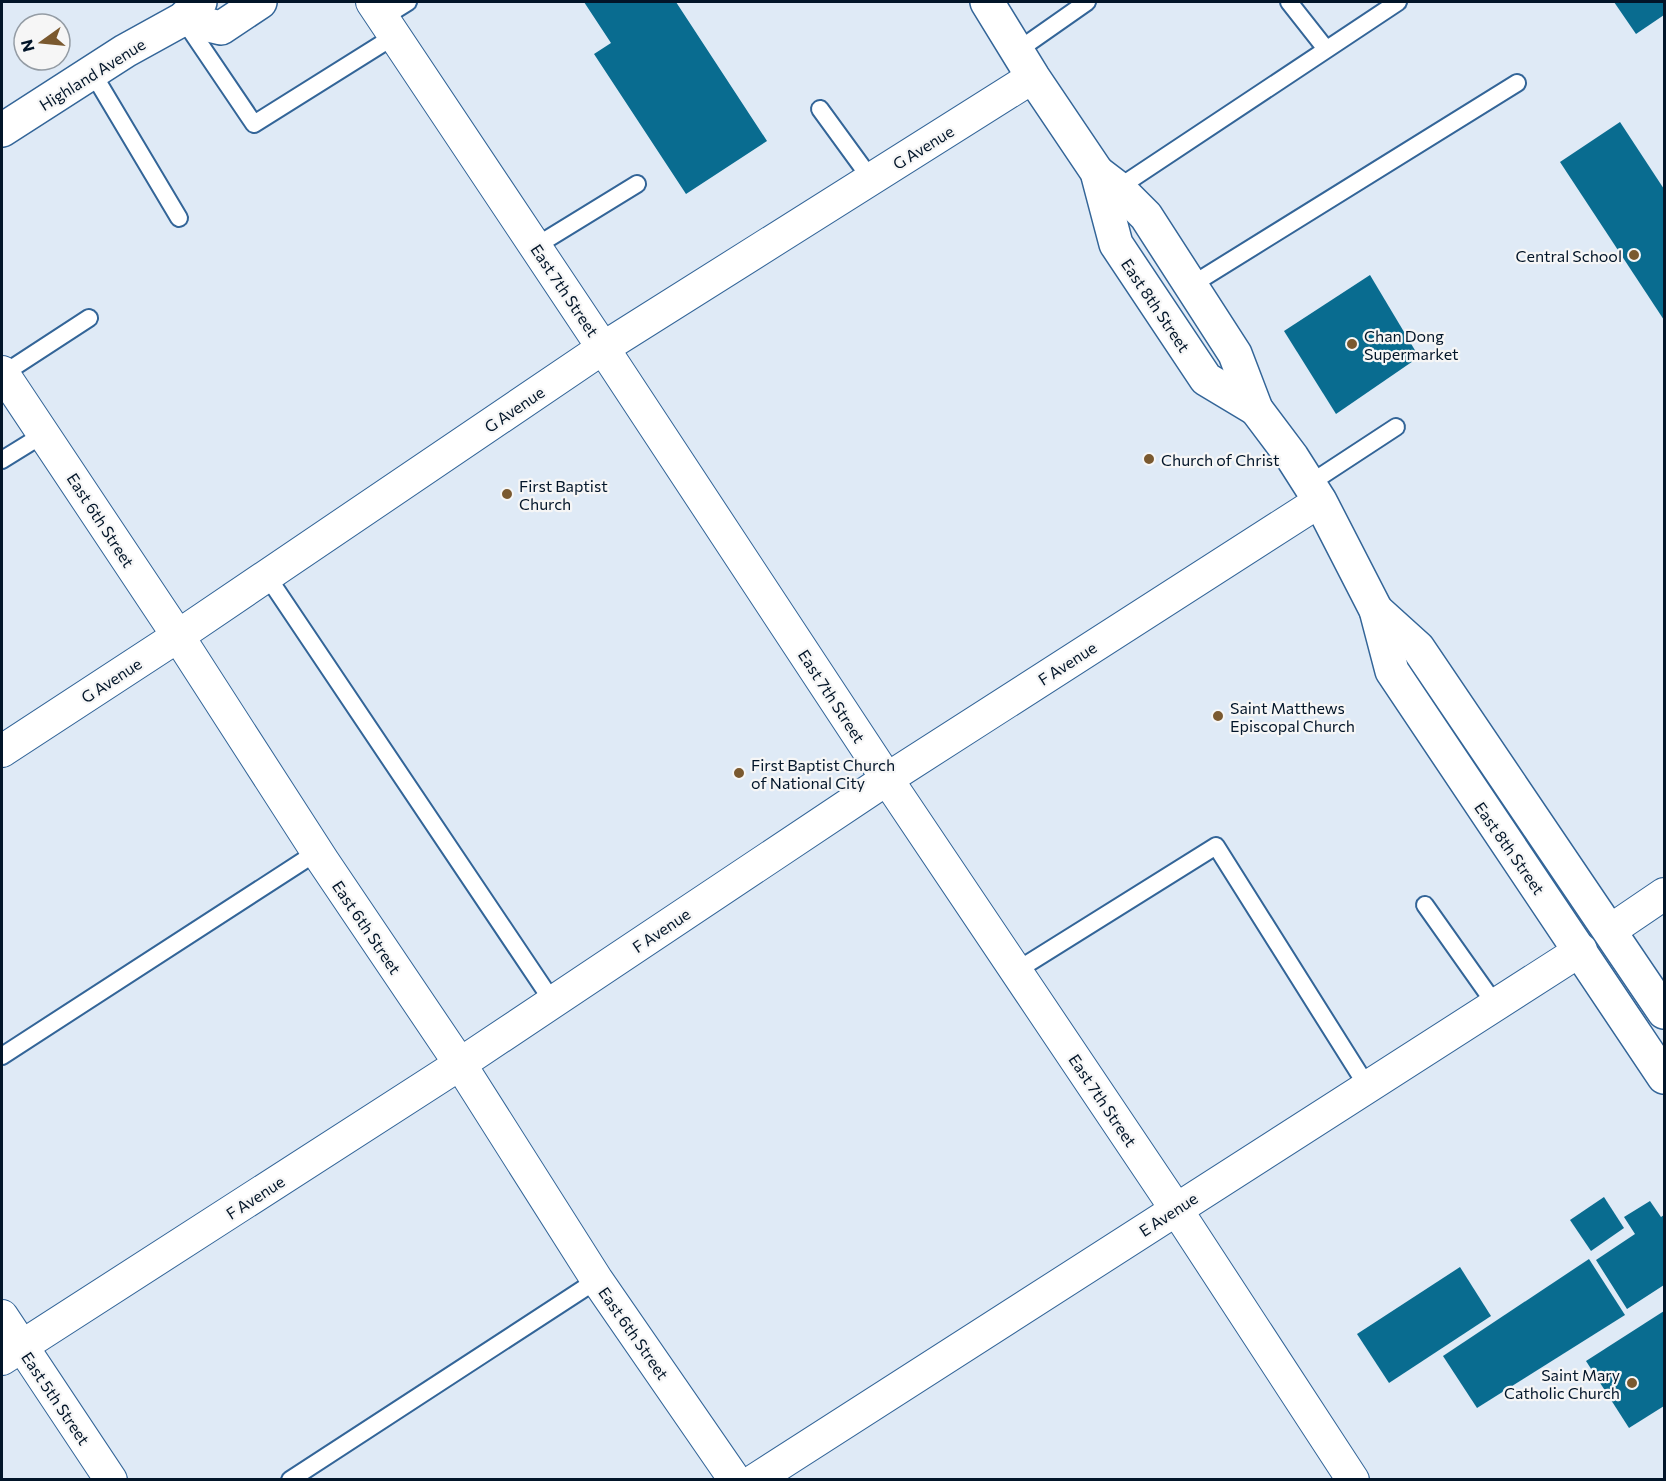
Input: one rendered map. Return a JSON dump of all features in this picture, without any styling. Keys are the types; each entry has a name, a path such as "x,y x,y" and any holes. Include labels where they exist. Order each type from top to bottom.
{"main road":[{"path":"192,10 221,28 260,2"},
{"name":"East 8th Street","path":"987,2 1025,64 1108,180 1146,216 1235,354 1256,409 1314,492 1376,610 1392,671 1665,1077"},
{"name":"Highland Avenue","path":"2,130 192,10"},
{"name":"East 8th Street","path":"1108,180 1116,244 1206,379 1256,409"},
{"name":"East 8th Street","path":"1376,610 1418,648 1665,1012"}],"street":[{"name":"East 7th Street","path":"390,14 603,348 1353,1479"},
{"name":"G Avenue","path":"2,751 178,636 603,348 871,179 1025,64"},
{"name":"East 6th Street","path":"2,373 178,636 317,852 460,1064 597,1280 735,1479"},
{"name":"F Avenue","path":"11,1352 460,1064 1314,492"},
{"path":"1611,930 1665,894"},
{"name":"E Avenue","path":"755,1479 1581,950"},
{"name":"East 5th Street","path":"2,1316 11,1352 111,1479"}],"lane":[{"path":"1025,64 1087,2"},
{"path":"1289,2 1326,49"},
{"path":"1108,180 1326,49 1398,2"},
{"path":"192,10 254,124 390,14"},
{"path":"92,72 178,218"},
{"path":"1190,286 1517,83"},
{"path":"820,109 871,179"},
{"path":"536,246 637,184"},
{"path":"2,373 89,318"},
{"path":"1314,492 1396,427"},
{"path":"2,460 44,434"},
{"path":"267,576 553,1002"},
{"path":"1016,971 1216,846 1367,1086"},
{"path":"2,1056 317,852"},
{"path":"1425,905 1495,1004"},
{"path":"290,1479 597,1280"}],"building":[{"path":"584,2 676,2 767,141 686,194 594,54 611,43"},
{"path":"1614,2 1664,2 1664,15 1636,34"},
{"path":"1620,122 1664,189 1664,320 1560,162"},
{"name":"Chan Dong Supermarket","path":"1370,275 1419,357 1336,414 1284,331"},
{"path":"1604,1197 1624,1228 1591,1251 1570,1220"},
{"path":"1650,1201 1661,1217 1664,1215 1664,1285 1627,1309 1596,1260 1635,1234 1624,1217"},
{"path":"1589,1259 1625,1315 1477,1408 1443,1356"},
{"path":"1460,1267 1491,1316 1389,1383 1357,1334"},
{"name":"Saint Mary Catholic Church","path":"1664,1311 1664,1406 1629,1428 1586,1361"}],"place":[{"name":"Central School","path":"1634,255"},
{"name":"Chan Dong Supermarket","path":"1352,344"},
{"name":"Church of Christ","path":"1149,459"},
{"name":"First Baptist Church","path":"507,494"},
{"name":"Saint Matthews Episcopal Church","path":"1218,716"},
{"name":"First Baptist Church of National City","path":"739,773"},
{"name":"Saint Mary Catholic Church","path":"1632,1383"}]}
